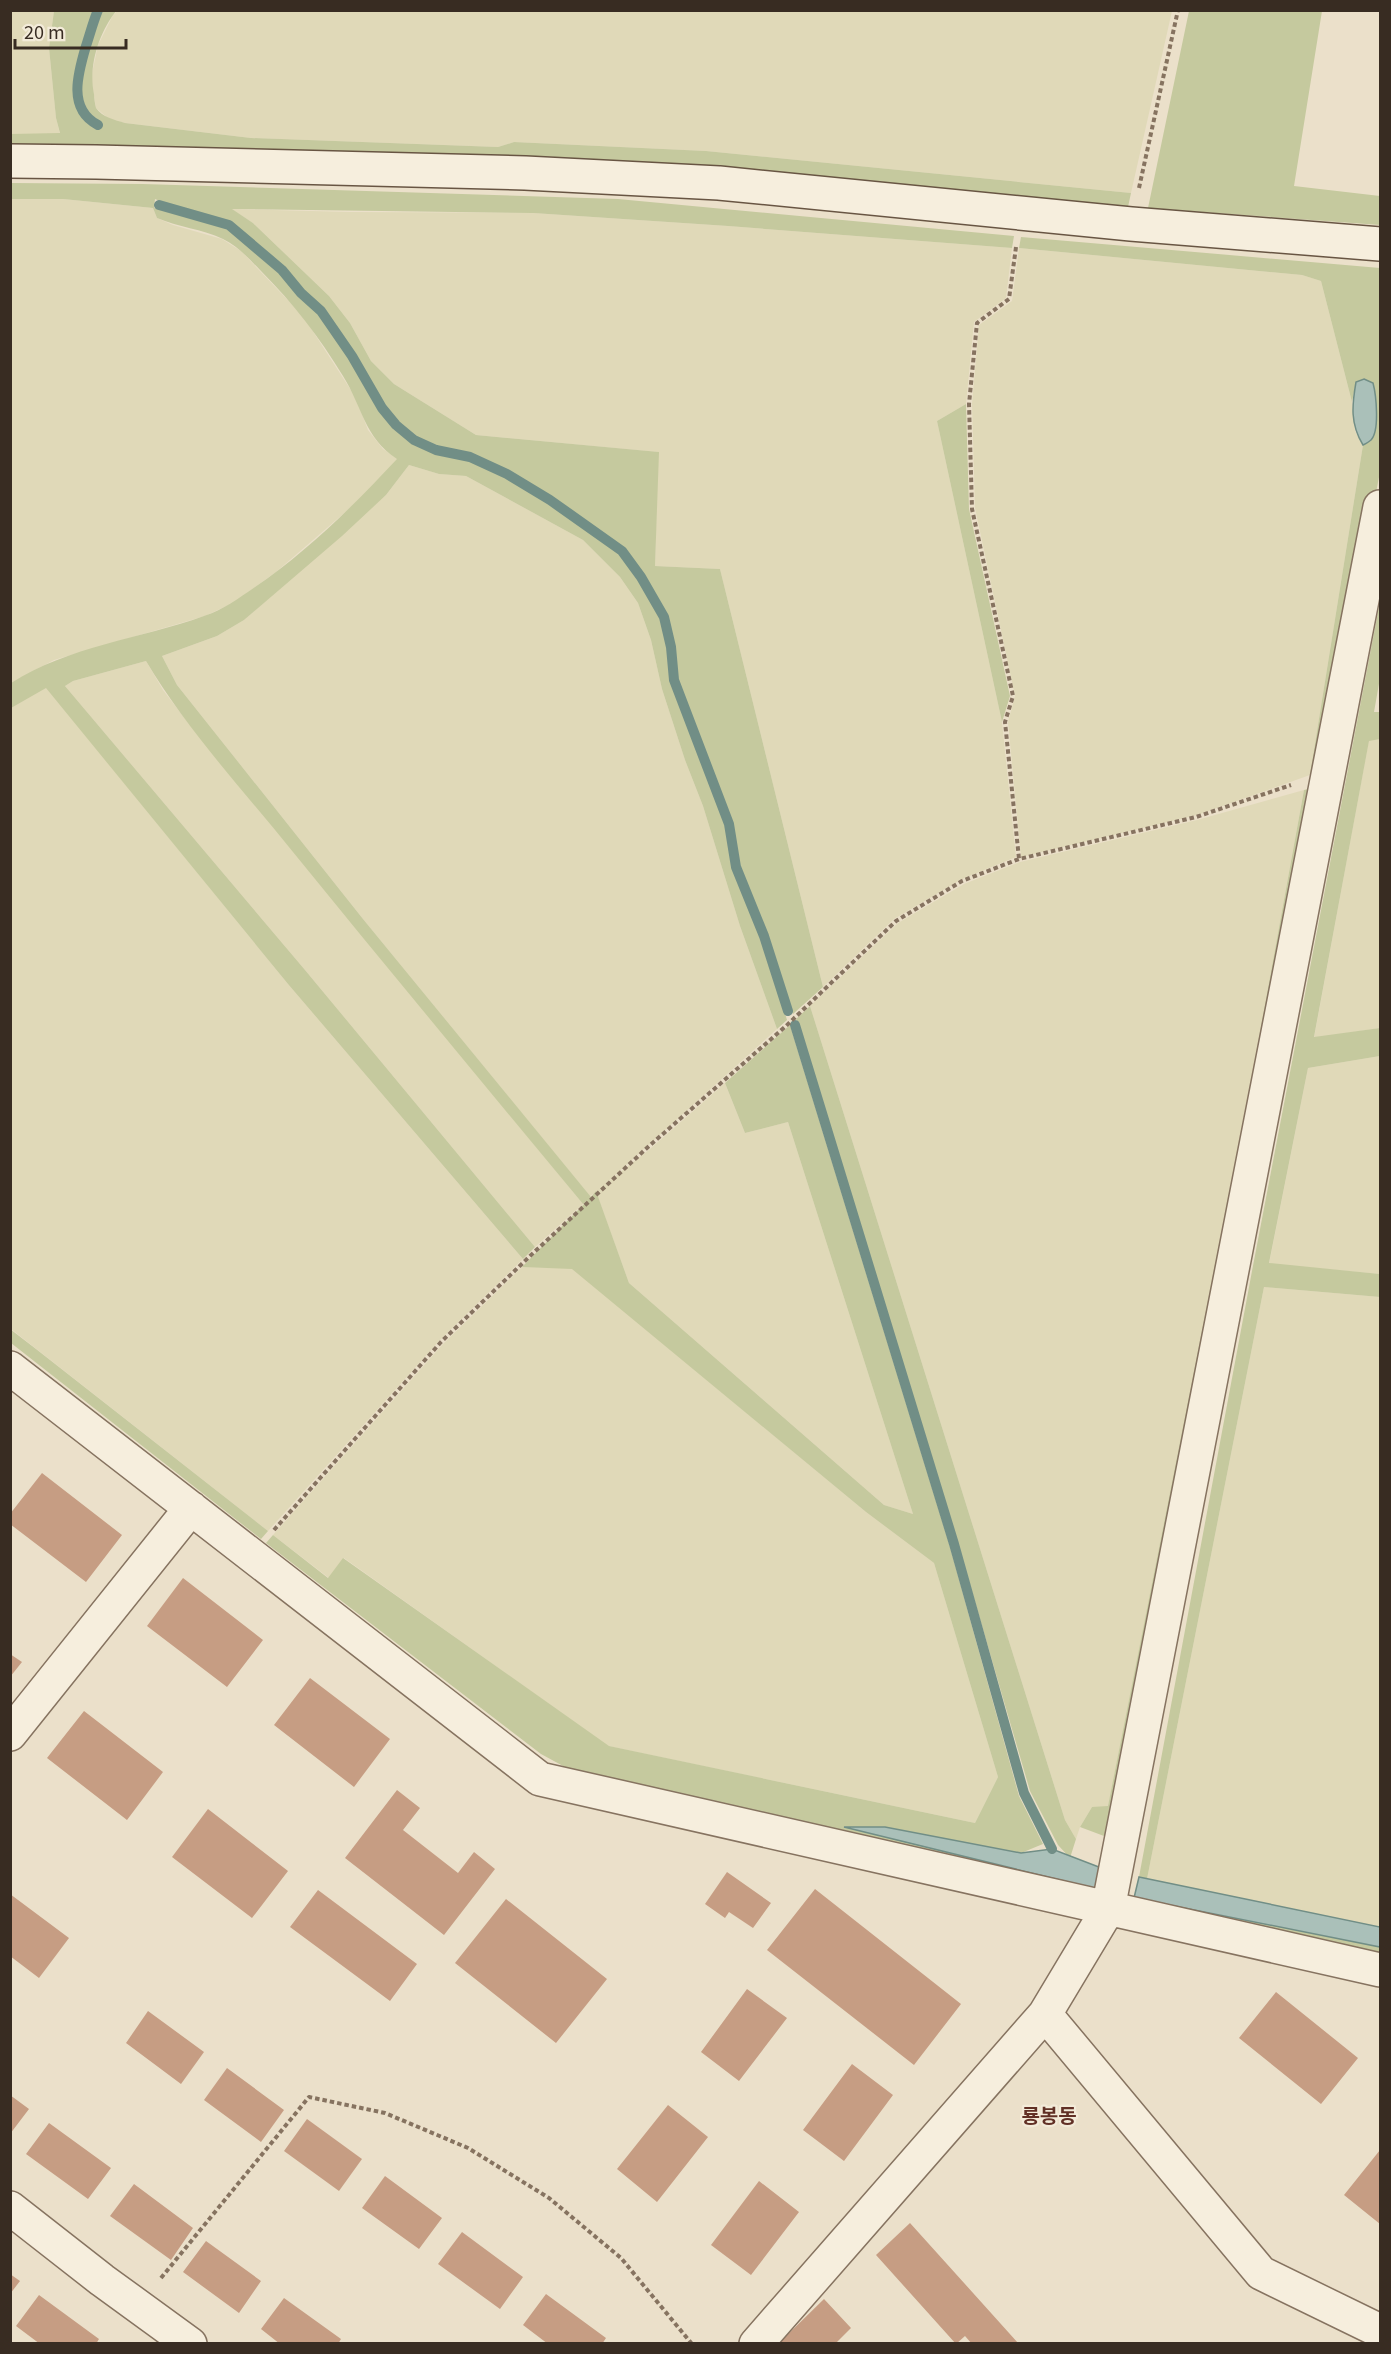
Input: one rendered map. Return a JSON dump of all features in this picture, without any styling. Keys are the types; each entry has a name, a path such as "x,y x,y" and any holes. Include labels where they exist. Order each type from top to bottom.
{"street":[{"path":"10,161 525,173 650,179 731,184 1131,224 1380,244"},
{"path":"756,2343 1046,2014 1108,1909 1380,507"},
{"path":"10,1368 540,1779 1380,1970"},
{"path":"10,1734 191,1508"},
{"path":"1046,2014 1261,2273 1380,2331"},
{"path":"10,2208 190,2343"}],"path":[{"path":"1131,224 1178,10"},
{"path":"1019,859 1005,722 1013,696 972,508 969,404 977,323 1009,299 1020,213"},
{"path":"253,1556 441,1342 530,1256 648,1147 786,1026 896,921 962,881 1019,859 1196,817 1329,772"},
{"path":"138,2306 309,2097 385,2113 468,2148 549,2198 621,2258 692,2343"}],"shaded area":[{"path":"10,11 54,11 49,48 56,118 60,134 11,134"},
{"path":"117,11 1172,11 1131,193 706,151 514,142 498,147 251,138 125,123 109,119 96,108 91,78 98,45"},
{"path":"11,199 63,199 153,208 157,218 222,239 241,251 303,316 356,398 368,430 383,449 398,459 357,502 276,572 233,603 205,616 54,660 11,683"},
{"path":"231,209 533,213 1012,248 1006,298 974,322 966,404 937,421 1002,722 1016,857 962,879 894,919 823,987 720,569 655,566 658,452 476,435 394,384 371,361 350,323 329,296 253,223"},
{"path":"1019,248 1302,275 1321,281 1352,402 1355,431 1363,445 1310,775 1197,815 1021,857 1008,722 1015,696 975,508 972,404 979,325 1012,301"},
{"path":"409,465 439,474 466,476 583,540 620,577 638,603 651,640 662,689 685,760 703,806 740,926 777,1029 604,1185 650,1149 725,1083 745,1133 788,1122 913,1514 884,1505 629,1283 596,1192 590,1196 363,919 177,685 162,656 217,636 244,620 386,495"},
{"path":"146,661 163,690 193,729 583,1204 535,1247 65,686 73,681"},
{"path":"46,687 288,984 523,1259 440,1340 268,1531 11,1329 10,708"},
{"path":"1380,739 1380,1028 1314,1038 1369,740"},
{"path":"1304,790 1248,1098 1108,1807 1092,1807 1076,1839 1065,1820 810,1006 898,923 964,884 1020,862 1197,820"},
{"path":"1380,1056 1380,1274 1269,1264 1308,1068"},
{"path":"522,1267 572,1268 866,1512 934,1563 998,1777 975,1823 608,1746 344,1558 329,1578 273,1535 443,1344"},
{"path":"1264,1287 1380,1297 1380,1927 1147,1879"}],"green space":[{"path":"117,10 105,28 96,50 93,83 96,108 105,116 125,123 251,138 498,147 514,142 706,151 1131,193 1128,207 744,169 556,157 11,144 11,134 60,133 56,118 49,48 54,11 94,11 79,55 73,88 76,103 83,116 88,122 101,129 99,122 84,108 80,89 81,78 101,11"},
{"path":"1189,11 1322,11 1294,186 1380,196 1380,225 1148,208"},
{"path":"11,183 143,184 618,199 1014,236 1012,248 533,213 232,209 253,223 329,296 350,323 371,361 394,384 476,435 659,452 655,566 720,569 823,987 793,1014 739,866 732,823 677,680 674,646 667,616 624,548 551,498 508,472 471,454 437,448 415,437 384,407 354,354 324,309 303,291 284,268 230,223 155,199 154,208 228,227 281,272 299,295 319,313 350,357 379,410 412,442 436,453 470,460 505,477 548,502 620,552 662,618 669,647 671,681 726,825 733,868 761,938 787,1020 777,1029 740,926 703,806 685,760 662,689 651,640 638,603 620,577 583,540 466,476 439,474 409,465 386,495 244,620 217,636 162,656 177,685 363,919 591,1197 596,1191 629,1283 884,1505 913,1514 788,1122 745,1133 725,1083 790,1025 950,1547 1019,1796 1043,1844 1021,1853 885,1827 1097,1889 576,1773 541,1754 266,1543 273,1535 328,1578 343,1558 609,1746 975,1823 998,1777 934,1563 866,1512 572,1269 522,1267 588,1200 583,1204 216,759 179,711 146,661 73,681 65,686 535,1247 523,1259 288,984 46,688 11,708 11,683 33,670 105,644 204,616 237,599 275,573 312,543 397,459 377,441 371,432 343,376 305,321 273,283 234,245 198,230 157,218 153,208 63,199 11,199"},
{"path":"1021,237 1380,268 1380,472 1319,771 1310,775 1363,445 1371,441 1356,382 1352,402 1321,281 1302,275 1019,248"},
{"path":"966,404 969,509 1010,696 1002,722 937,421"},
{"path":"1380,602 1380,678 1374,712 1380,712 1380,739 1369,741 1314,1037 1380,1028 1380,1056 1308,1068 1269,1263 1380,1274 1380,1297 1264,1287 1147,1879 1139,1877"},
{"path":"1316,787 1112,1839 1080,1827 1092,1807 1108,1806 1248,1098 1304,790"},
{"path":"810,1006 1065,1820 1076,1839 1070,1858 1058,1845 1030,1791 957,1540 796,1019"},
{"path":"10,1329 268,1531 261,1539 11,1343"},
{"path":"1134,1898 1380,1947 1380,1959"}],"water":[{"path":"1364,379 1373,383 1376,429 1371,440 1363,445 1356,430 1353,407 1356,382"},
{"path":"844,1827 885,1827 1021,1853 1052,1849 1104,1869 1097,1889"},
{"path":"1139,1877 1380,1927 1380,1947 1134,1898"}],"building":[{"path":"42,1473 122,1535 86,1582 10,1524 10,1514"},
{"path":"183,1578 263,1640 227,1687 147,1626"},
{"path":"10,1654 22,1662 10,1677"},
{"path":"310,1678 390,1739 354,1787 274,1725"},
{"path":"84,1711 163,1772 127,1820 47,1758"},
{"path":"397,1790 420,1808 403,1830 458,1873 474,1852 495,1869 444,1935 345,1858"},
{"path":"208,1809 288,1871 252,1918 172,1857"},
{"path":"727,1872 771,1903 753,1928 729,1912 725,1918 705,1904"},
{"path":"815,1889 961,2004 914,2065 767,1950"},
{"path":"318,1890 417,1964 390,2001 290,1927"},
{"path":"10,1894 69,1938 39,1978 10,1956"},
{"path":"506,1899 607,1979 556,2043 455,1963"},
{"path":"747,1989 787,2018 739,2081 701,2052"},
{"path":"1276,1992 1358,2058 1321,2104 1239,2038"},
{"path":"148,2011 204,2052 181,2084 126,2043"},
{"path":"852,2064 893,2095 844,2161 803,2130"},
{"path":"227,2068 284,2110 261,2142 204,2100"},
{"path":"10,2095 29,2109 10,2134"},
{"path":"668,2105 708,2137 657,2202 617,2169"},
{"path":"307,2119 362,2159 339,2191 284,2151"},
{"path":"49,2123 111,2168 88,2199 26,2154"},
{"path":"1380,2150 1380,2224 1344,2195"},
{"path":"385,2176 442,2218 419,2249 362,2208"},
{"path":"759,2181 799,2212 751,2275 711,2245"},
{"path":"134,2184 193,2228 171,2260 110,2216"},
{"path":"910,2223 1019,2344 972,2344 965,2336 956,2344 876,2255"},
{"path":"462,2232 523,2277 500,2309 438,2264"},
{"path":"206,2241 261,2281 239,2313 183,2272"},
{"path":"10,2274 20,2281 10,2294"},
{"path":"546,2294 606,2338 602,2344 548,2344 523,2325"},
{"path":"39,2295 99,2339 96,2344 40,2344 16,2326"},
{"path":"284,2298 341,2339 338,2344 280,2344 261,2329"},
{"path":"824,2299 851,2328 835,2344 778,2344"}],"waterway":[{"path":"98,10 83,56 77,90 82,110 98,125"},
{"path":"159,205 229,225 282,270 301,293 321,311 352,356 382,408 396,425 414,440 436,450 470,457 507,474 550,500 622,551 641,577 664,617 671,647 674,680 729,824 736,867 764,936 788,1011"},
{"path":"795,1025 954,1544 1024,1793 1052,1849"}],"district":[{"name":"룡봉동","path":"1049,2114"}]}
